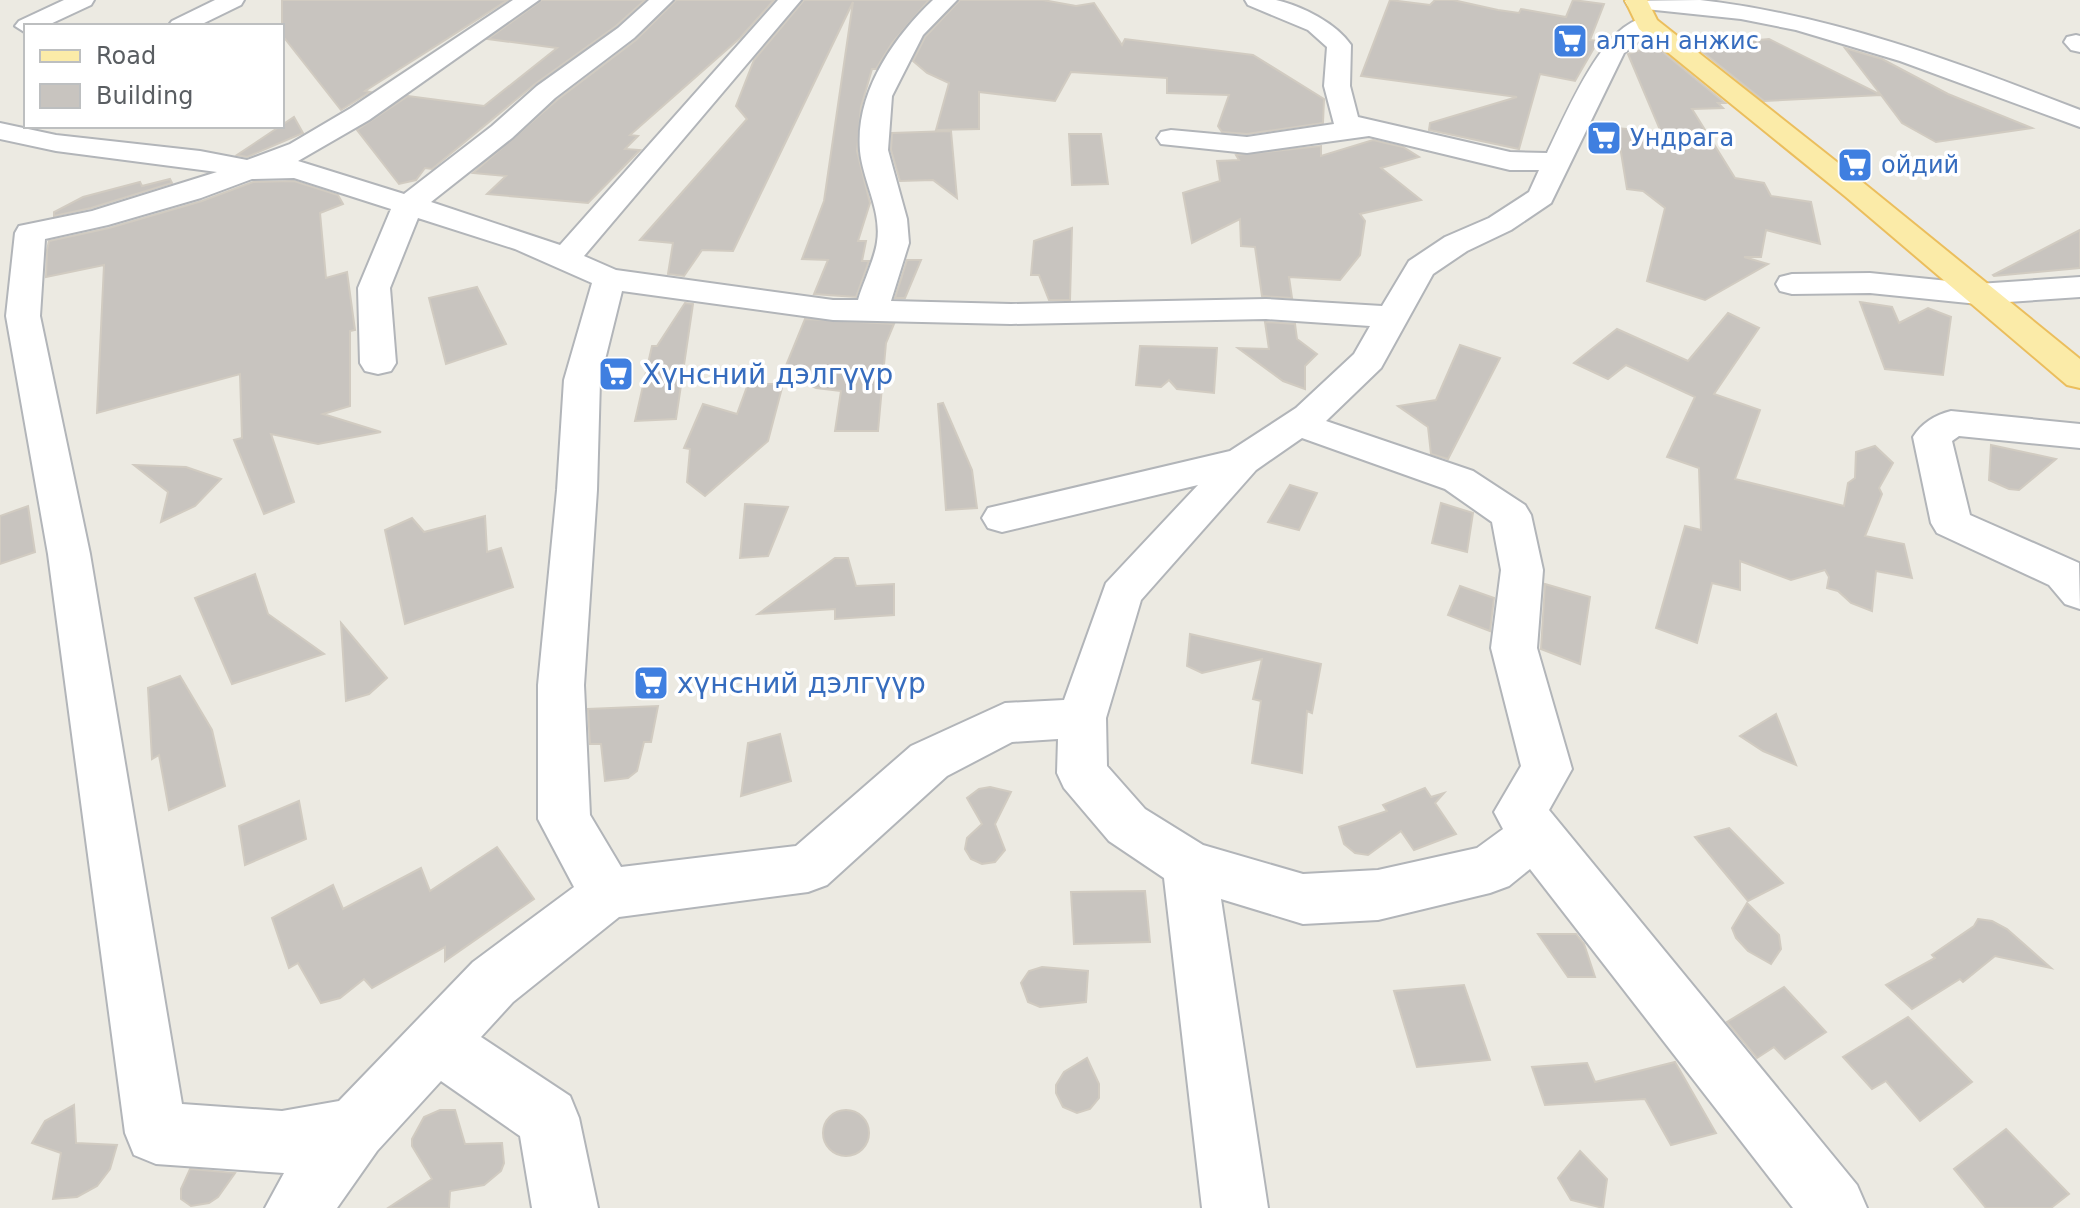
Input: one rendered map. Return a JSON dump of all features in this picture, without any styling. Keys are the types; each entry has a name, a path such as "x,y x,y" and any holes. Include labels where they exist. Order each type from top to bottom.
{"main road":[{"path":"1640,8 2080,377"}],"street":[{"path":"30,24 83,0"},
{"path":"184,24 233,0"},
{"path":"355,1129 282,1142 156,1133 69,554 23,316 30,233 110,215 252,170 300,150 360,114 528,0"},
{"path":"378,363 374,288 407,206 502,132 546,92 626,33 662,0"},
{"path":"565,259 790,0"},
{"path":"872,311 893,243 892,219 874,150 879,96 913,32 946,0"},
{"path":"1256,0 1316,25 1339,45 1337,86 1346,122 1510,161 1557,162"},
{"path":"1536,834 1490,869 1378,895 1303,899 1189,865 1127,825 1082,773 1082,718 1121,594 1242,461 1298,424 1368,360 1420,268 1456,244 1500,224 1541,197 1614,49 1640,8 1707,3 1802,24 1938,63 2080,119"},
{"path":"0,38 24,27"},
{"path":"1938,63 2080,139"},
{"path":"4,119 56,143 252,170 296,169 526,242 609,279 833,310 1011,314 1266,309 1392,317"},
{"path":"1171,138 1247,145 1372,127"},
{"path":"113,150 149,128"},
{"path":"607,894 564,819 561,685 577,490 582,380 609,279"},
{"path":"1792,284 1870,283 1978,294 2080,287"},
{"path":"2080,436 1951,423 1932,437 1952,523 2064,574 2080,593"},
{"path":"1298,424 1459,480 1511,515 1522,570 1514,648 1547,769 1520,812 1834,1208"},
{"path":"1002,518 1242,461"},
{"path":"298,1208 355,1129 493,982 607,894 808,868 929,761 1005,723 1082,718"},
{"path":"1189,865 1235,1208"},
{"path":"436,1043 548,1118 565,1208"}],"building":[{"path":"282,0 508,0 365,91 370,92 341,110 284,38"},
{"path":"542,0 645,0 616,26 535,84 432,169 425,168 416,180 399,184 357,130 408,96 484,106 557,48 488,39"},
{"path":"676,0 774,0 740,38 630,135 638,136 625,149 640,150 588,203 487,194 506,176 473,173 557,100 636,40"},
{"path":"804,0 929,0 892,43 876,69 872,69 861,107 857,151 870,203 858,241 866,241 862,261 869,261 856,297 814,294 828,260 802,259 824,201 853,2 733,251 702,250 684,276 668,274 673,243 640,240 747,119 736,106 754,60"},
{"path":"960,0 1043,0 1076,6 1094,3 1122,45 1125,39 1253,55 1324,99 1323,123 1247,134 1222,132 1218,126 1229,95 1167,93 1167,78 1071,72 1055,101 979,92 979,129 936,130 949,83 927,73 913,61 925,37"},
{"path":"1390,0 1430,5 1435,0 1453,0 1498,10 1519,13 1521,9 1566,17 1573,0 1604,4 1590,40 1598,41 1575,81 1540,74 1519,149 1429,130 1430,123 1517,97 1361,76"},
{"path":"1716,37 1736,42 1769,39 1881,95 1764,101 1694,45 1712,44"},
{"path":"1650,47 1658,48 1725,103 1718,103 1723,108 1692,109 1735,178 1764,183 1771,196 1811,202 1820,244 1766,230 1761,257 1744,257 1768,264 1705,300 1647,281 1665,208 1643,191 1627,189 1617,128 1661,132 1628,54"},
{"path":"1845,48 1882,59 1948,94 2032,128 1936,142 1902,123"},
{"path":"294,117 303,133 247,157 237,155 278,128 284,128 284,124"},
{"path":"951,131 957,198 933,180 900,181 891,150 892,133"},
{"path":"1069,134 1101,134 1108,184 1072,185"},
{"path":"1373,140 1403,147 1419,157 1381,168 1421,200 1360,214 1365,221 1360,255 1340,280 1289,277 1292,298 1262,296 1255,247 1241,246 1240,219 1192,243 1183,193 1220,181 1217,161 1239,160 1236,155 1321,146 1321,156"},
{"path":"170,179 172,183 54,216 54,212 83,197 140,182 142,186"},
{"path":"294,181 338,195 343,204 320,213 326,278 347,272 355,330 350,331 350,406 323,414 381,432 318,444 271,434 294,502 264,514 234,440 242,438 240,374 97,413 104,265 46,277 47,250 49,241 109,228 202,201 253,182"},
{"path":"1072,228 1070,300 1049,300 1039,275 1031,275 1034,241"},
{"path":"2080,230 2080,268 1993,275"},
{"path":"907,260 921,260 905,298 895,298"},
{"path":"477,287 506,344 446,364 429,298"},
{"path":"1860,302 1892,307 1899,323 1928,308 1951,317 1943,375 1885,369"},
{"path":"685,303 693,304 676,419 635,421 652,346 657,346"},
{"path":"1728,313 1759,328 1714,394 1760,410 1735,479 1844,506 1848,483 1855,478 1856,452 1875,446 1893,463 1879,488 1882,494 1865,536 1904,544 1912,578 1876,571 1872,611 1851,603 1838,591 1827,588 1829,577 1825,570 1791,580 1740,561 1740,590 1712,583 1697,643 1656,628 1685,526 1701,530 1699,468 1667,457 1695,397 1626,365 1608,379 1574,363 1617,329 1688,361"},
{"path":"805,319 894,324 886,343 878,431 835,431 841,391 816,388 783,373"},
{"path":"1265,322 1295,324 1297,339 1317,354 1305,366 1305,389 1283,381 1238,348 1269,349"},
{"path":"1460,345 1500,358 1448,459 1431,454 1428,427 1398,406 1436,400"},
{"path":"1140,346 1217,348 1214,393 1177,389 1169,380 1161,387 1136,385"},
{"path":"748,384 783,384 768,441 705,496 687,482 690,449 684,448 703,404 737,414"},
{"path":"943,403 972,470 977,508 946,510 938,404"},
{"path":"1991,445 2056,459 2019,490 2009,489 1989,480"},
{"path":"134,465 186,467 221,479 195,506 161,522 168,492"},
{"path":"1290,485 1317,493 1299,530 1268,522"},
{"path":"1441,503 1473,513 1467,552 1432,543"},
{"path":"745,504 788,507 768,556 740,558"},
{"path":"28,506 35,552 0,564 0,516"},
{"path":"485,516 487,552 501,548 513,587 405,624 385,530 412,518 424,532"},
{"path":"835,558 848,558 856,586 894,584 894,615 835,619 835,609 758,614"},
{"path":"255,574 268,614 324,654 232,684 195,598"},
{"path":"1545,584 1590,597 1580,664 1541,649"},
{"path":"1460,586 1494,598 1490,631 1448,615"},
{"path":"341,623 387,678 369,694 346,701"},
{"path":"1190,634 1321,664 1312,713 1307,711 1302,773 1252,763 1261,701 1253,699 1262,659 1202,673 1187,666"},
{"path":"180,676 212,730 225,786 169,810 159,755 152,759 148,688"},
{"path":"658,706 651,742 644,742 637,771 628,778 605,781 601,744 590,744 588,709"},
{"path":"1776,714 1796,765 1763,751 1740,736"},
{"path":"780,734 791,781 741,796 748,743"},
{"path":"990,787 1011,792 995,824 1005,850 995,862 982,864 971,859 965,849 967,838 982,824 967,798 979,789"},
{"path":"1425,788 1431,797 1444,793 1435,803 1456,834 1414,850 1401,831 1368,855 1355,853 1344,844 1339,827 1387,811 1383,805"},
{"path":"299,801 306,839 245,865 239,826"},
{"path":"1729,828 1783,883 1748,901 1695,837"},
{"path":"497,847 534,899 445,961 445,947 372,988 364,979 340,998 321,1003 298,963 289,968 272,918 333,885 343,909 421,868 430,891"},
{"path":"1145,891 1150,942 1074,944 1071,892"},
{"path":"1747,903 1779,935 1781,949 1771,964 1748,951 1736,938 1732,928"},
{"path":"1978,919 1992,921 2007,929 2051,968 1995,956 1963,982 1960,979 1912,1009 1886,985 1935,958 1932,955 1974,926"},
{"path":"1538,934 1576,934 1584,944 1595,977 1568,977"},
{"path":"1042,967 1088,971 1086,1002 1040,1007 1028,1002 1021,983 1029,971"},
{"path":"1464,985 1490,1060 1417,1067 1394,991"},
{"path":"1784,987 1826,1032 1785,1059 1774,1047 1757,1058 1727,1022"},
{"path":"1908,1017 1972,1082 1920,1121 1886,1081 1872,1089 1843,1057"},
{"path":"1087,1058 1099,1084 1099,1098 1090,1109 1077,1113 1063,1107 1056,1093 1056,1085 1064,1072"},
{"path":"1675,1062 1716,1133 1671,1145 1645,1099 1545,1105 1532,1067 1587,1063 1595,1082"},
{"path":"74,1105 76,1143 117,1145 110,1169 97,1186 77,1197 53,1199 61,1153 32,1143 45,1121"},
{"path":"440,1110 455,1110 465,1144 502,1143 504,1163 501,1171 484,1185 450,1191 449,1208 388,1208 432,1179 412,1146 412,1139 424,1117"},
{"path":"846,1110 862,1117 869,1133 862,1149 846,1156 830,1149 823,1133 830,1117"},
{"path":"2006,1129 2069,1194 2051,1208 1986,1208 1954,1169"},
{"path":"1580,1151 1607,1179 1603,1208 1571,1200 1558,1178"},
{"path":"190,1169 235,1173 218,1197 209,1203 191,1206 181,1199 181,1189"}],"place":[{"name":"алтан анжис","path":"1570,41"},
{"name":"Ундрага","path":"1604,138"},
{"name":"ойдий","path":"1855,165"},
{"name":"Хүнсний дэлгүүр","path":"616,374"},
{"name":"хүнсний дэлгүүр","path":"651,683"}]}
